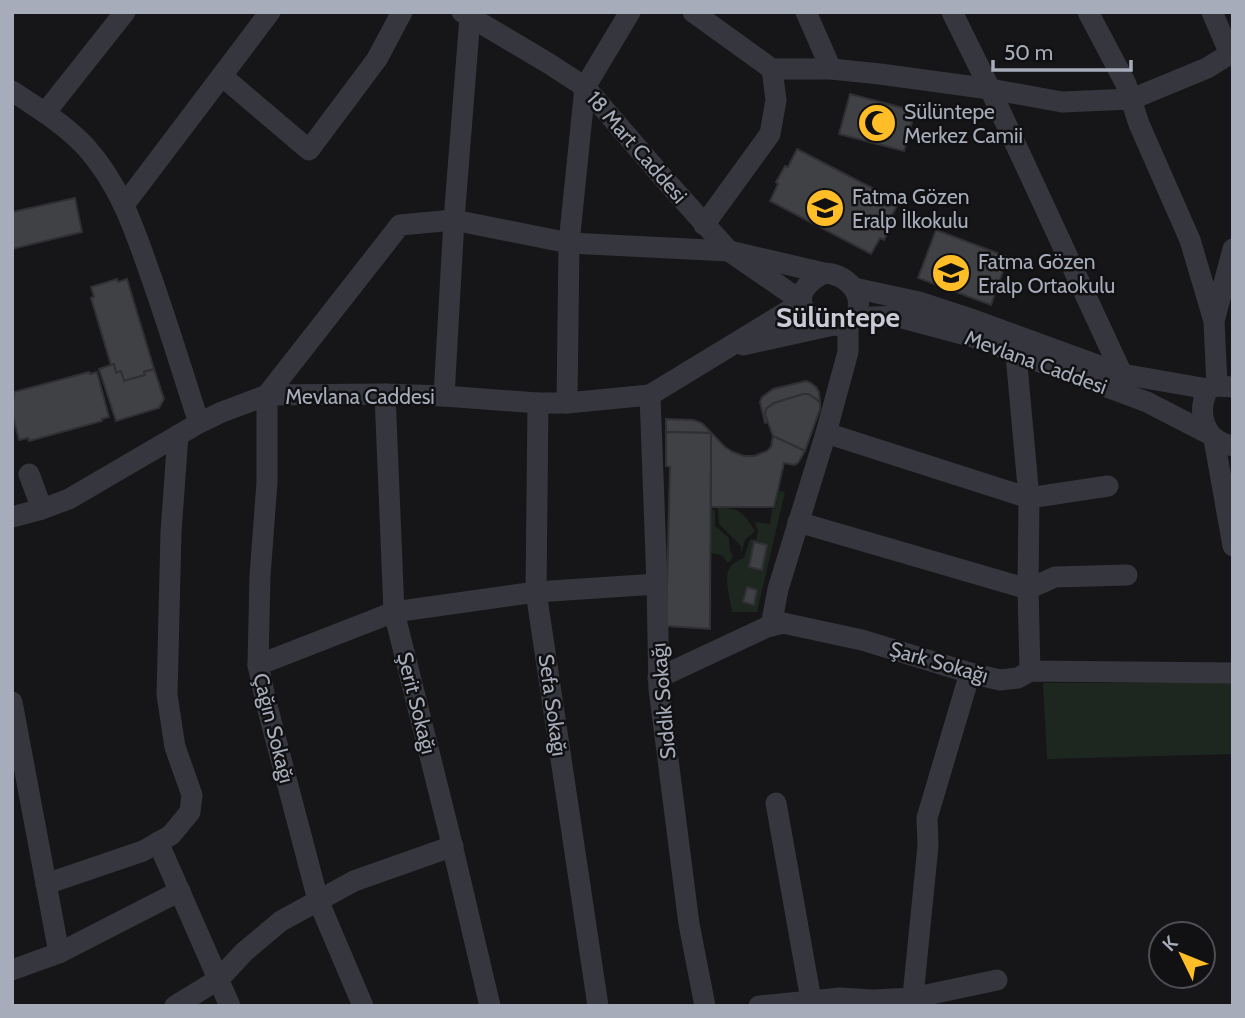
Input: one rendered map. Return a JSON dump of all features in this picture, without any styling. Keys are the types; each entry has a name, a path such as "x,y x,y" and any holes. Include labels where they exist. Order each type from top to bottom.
{"street":[{"path":"45,113 125,12"},
{"path":"124,205 270,12"},
{"path":"222,76 309,150 377,59 402,12"},
{"path":"566,403 569,243 585,87 630,12"},
{"path":"693,12 772,69 831,69 880,74 1062,102 1132,99 1207,68 1231,53 1212,12"},
{"path":"806,12 831,69"},
{"path":"952,12 1122,374"},
{"path":"1088,12 1126,84 1139,124 1190,240 1214,321 1225,387 1204,398 1203,416 1206,429 1219,440 1233,546"},
{"path":"444,396 466,15"},
{"name":"18 Mart Caddesi","path":"466,15 548,62 585,87 729,251 800,301"},
{"path":"704,225 770,134 776,100 772,69"},
{"path":"12,91 56,120 85,147 110,180 130,216 199,424"},
{"path":"267,395 400,225 454,220 569,243 729,251 832,273 849,282 858,301 858,309 842,323"},
{"path":"1214,321 1233,249"},
{"path":"824,273 814,278 800,301 811,316 842,323"},
{"name":"Mevlana Caddesi","path":"854,288 930,306 987,324 1122,374 1225,387"},
{"name":"Mevlana Caddesi","path":"12,517 69,499 178,435 222,412 267,395 385,394 566,403 650,394 800,301"},
{"name":"Mevlana Caddesi","path":"724,349 842,323 895,316 970,336 1147,402 1219,440"},
{"path":"771,626 778,589 827,433 848,352 842,323"},
{"path":"1016,355 1029,498 1030,671"},
{"name":"Şerit Sokağı","path":"385,394 394,612 490,1006"},
{"name":"Sıddık Sokağı","path":"650,394 658,678 689,924 705,1006"},
{"name":"Çağın Sokağı","path":"267,395 267,482 260,576 258,665 318,900 363,1006"},
{"name":"Sefa Sokağı","path":"538,403 536,592 598,1006"},
{"path":"827,433 1029,498 1108,486"},
{"path":"46,884 144,850 170,835 190,812 192,795 176,747 167,695 171,532 178,435"},
{"path":"29,474 42,509"},
{"path":"798,522 1028,589 1055,577 1127,575"},
{"path":"258,665 394,612 536,592 657,584"},
{"name":"Şark Sokağı","path":"658,678 783,623 862,640 1000,680 1018,678 1030,671 1233,673"},
{"path":"912,1002 928,846 927,818 970,673"},
{"path":"12,702 59,953"},
{"path":"776,803 811,1000"},
{"path":"158,842 230,1006"},
{"path":"175,1006 219,979 244,952 281,921 354,881 453,846"},
{"path":"12,970 59,953 180,891"},
{"path":"759,1006 840,998 912,1002 997,980"}],"shaded area":[{"path":"779,491 785,492 757,612 732,612 727,580 729,568 744,558 750,539 756,540 758,531 755,522 770,524"},
{"path":"718,508 741,513 755,531 745,540 741,554 741,546 719,524"},
{"path":"711,509 715,510 715,526 729,538 733,557 728,563 722,555 711,553"},
{"path":"1043,683 1233,683 1233,754 1047,759"}],"building":[{"name":"Sülüntepe Merkez Camii","path":"850,94 915,111 904,151 839,134"},
{"path":"797,149 899,202 891,217 895,219 884,240 880,238 871,254 770,201 778,184 776,182"},
{"path":"75,198 82,232 12,249 12,212"},
{"path":"936,230 1008,257 991,305 918,278"},
{"path":"117,279 118,282 127,279 154,369 144,372 145,375 124,381 121,371 116,373 114,364 111,365 91,298 94,297 91,287"},
{"path":"114,364 116,373 121,371 124,381 145,375 144,372 154,369 164,399 159,408 116,421 99,369"},
{"path":"97,372 109,417 29,441 28,438 19,440 12,413 14,392"},
{"path":"806,381 816,387 820,403 808,394 774,403 766,409 768,422 765,423 760,402 762,397 773,389"},
{"path":"808,394 820,403 805,451 773,436 765,414 766,409 774,403"},
{"path":"666,419 702,423 725,447 744,456 754,456 767,451 771,447 773,436 805,451 798,463 784,463 774,507 711,507 711,433 666,432"},
{"path":"666,432 711,433 710,629 666,626 670,467 666,466"},
{"path":"754,542 767,545 762,570 749,567"},
{"path":"747,587 757,590 754,605 743,602"}],"place":[{"name":"Sülüntepe Merkez Camii","path":"877,123"},
{"name":"Fatma Gözen Eralp İlkokulu","path":"825,208"},
{"name":"Fatma Gözen Eralp Ortaokulu","path":"951,273"}],"district":[{"name":"Sülüntepe","path":"838,317"}]}
